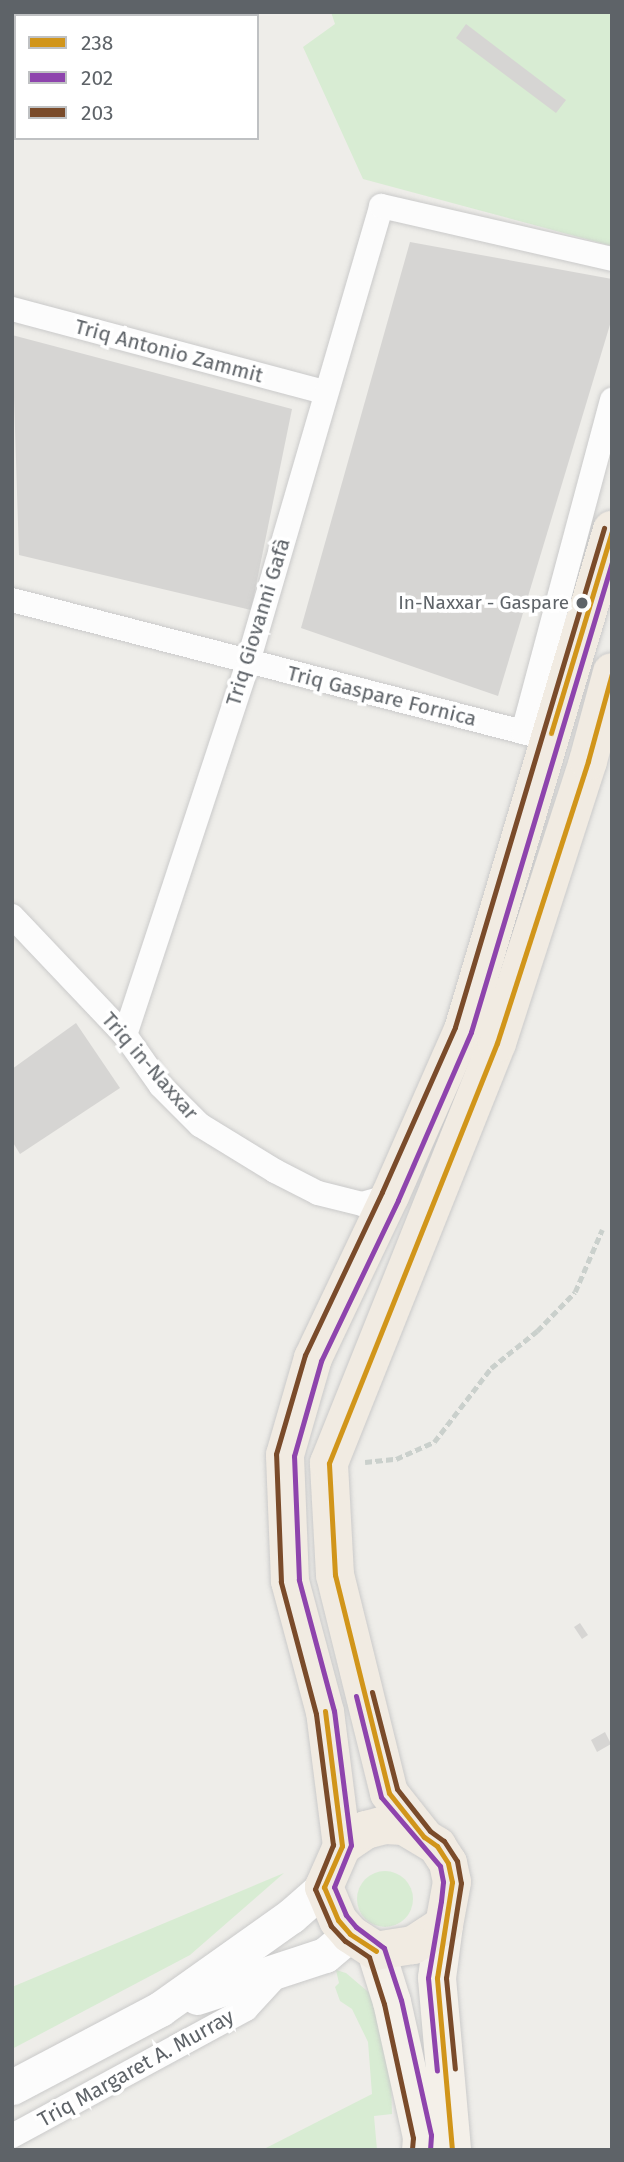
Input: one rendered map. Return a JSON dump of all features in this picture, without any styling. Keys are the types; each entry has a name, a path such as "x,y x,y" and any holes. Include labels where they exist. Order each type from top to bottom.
{"highway":[{"path":"612,530 536,736 463,1030 390,1196 313,1358 285,1455 289,1581 325,1712 342,1846 324,1887 338,1920 363,1942 413,1945 444,1924 452,1882 442,1854 389,1793 335,1575 329,1466 497,1043 588,761 612,673"},
{"path":"342,1846 366,1830 385,1825 404,1826 425,1837"}],"main road":[{"name":"Triq Margaret A. Murray","path":"12,2087 160,2010 291,1916 324,1887"},
{"path":"363,1942 392,2002 422,2137 447,2147 437,1978 444,1924"},
{"name":"Triq Margaret A. Murray","path":"160,2010 363,1942"}],"street":[{"name":"Triq Giovanni Gafà","path":"125,1035 248,662 325,392 382,206 612,259"},
{"name":"Triq Antonio Zammit","path":"12,309 325,392"},
{"path":"536,736 612,400"},
{"name":"Triq Gaspare Fornica","path":"12,600 536,736"},
{"name":"Triq in-Naxxar","path":"12,916 125,1035 161,1086 200,1125 275,1171 318,1192 362,1204 390,1196"},
{"name":"Triq Margaret A. Murray","path":"12,2136 246,2008 285,1967"}],"path":[{"path":"329,1466 396,1459 435,1442 491,1368 537,1331 575,1292 603,1230"}],"green space":[{"path":"331,12 612,12 612,246 363,179 303,47 335,24"},
{"path":"385,1871 396,1873 405,1879 411,1888 411,1910 405,1919 396,1925 385,1927 374,1925 365,1919 359,1910 357,1899 359,1888 365,1879 374,1873"},
{"path":"284,1873 190,1955 12,2049 12,1987"},
{"path":"336,1970 346,1973 373,1996 391,2079 392,2114 374,2116 377,2150 262,2150 372,2094 368,2042 352,2009 340,2001 335,1987 339,1983"}],"building":[{"path":"466,24 566,100 556,113 456,38"},
{"path":"410,242 612,279 612,318 498,696 301,628"},
{"path":"12,335 292,409 251,610 19,555"},
{"path":"76,1023 120,1088 20,1154 12,1141 12,1069"},
{"path":"580,1623 588,1635 582,1639 574,1627"},
{"path":"605,1732 611,1744 597,1752 591,1740"}],"transit line":[{"name":"203","path":"412,2149 413,2138 384,2004 369,1957 345,1941 331,1926 315,1889 333,1845 316,1714 281,1582 276,1454 305,1355 382,1192 455,1027 604,528"},
{"name":"238","path":"551,733 612,531"},
{"name":"202","path":"430,2150 431,2135 401,2000 384,1948 356,1927 346,1915 334,1887 351,1845 334,1711 299,1580 294,1456 321,1361 398,1200 471,1032 612,561"},
{"name":"238","path":"452,2150 437,1978 452,1882 448,1863 437,1846 424,1837 389,1793 335,1575 329,1463 497,1043 588,761 612,673"},
{"name":"203","path":"372,1692 397,1789 430,1831 444,1841 457,1861 461,1883 446,1978 455,2069"},
{"name":"202","path":"356,1696 381,1797 440,1866 443,1882 441,1901 428,1978 437,2071"},
{"name":"238","path":"325,1711 342,1846 324,1887 338,1920 350,1934 376,1951"}],"place":[{"name":"In-Naxxar - Gaspare","path":"582,603"}]}
